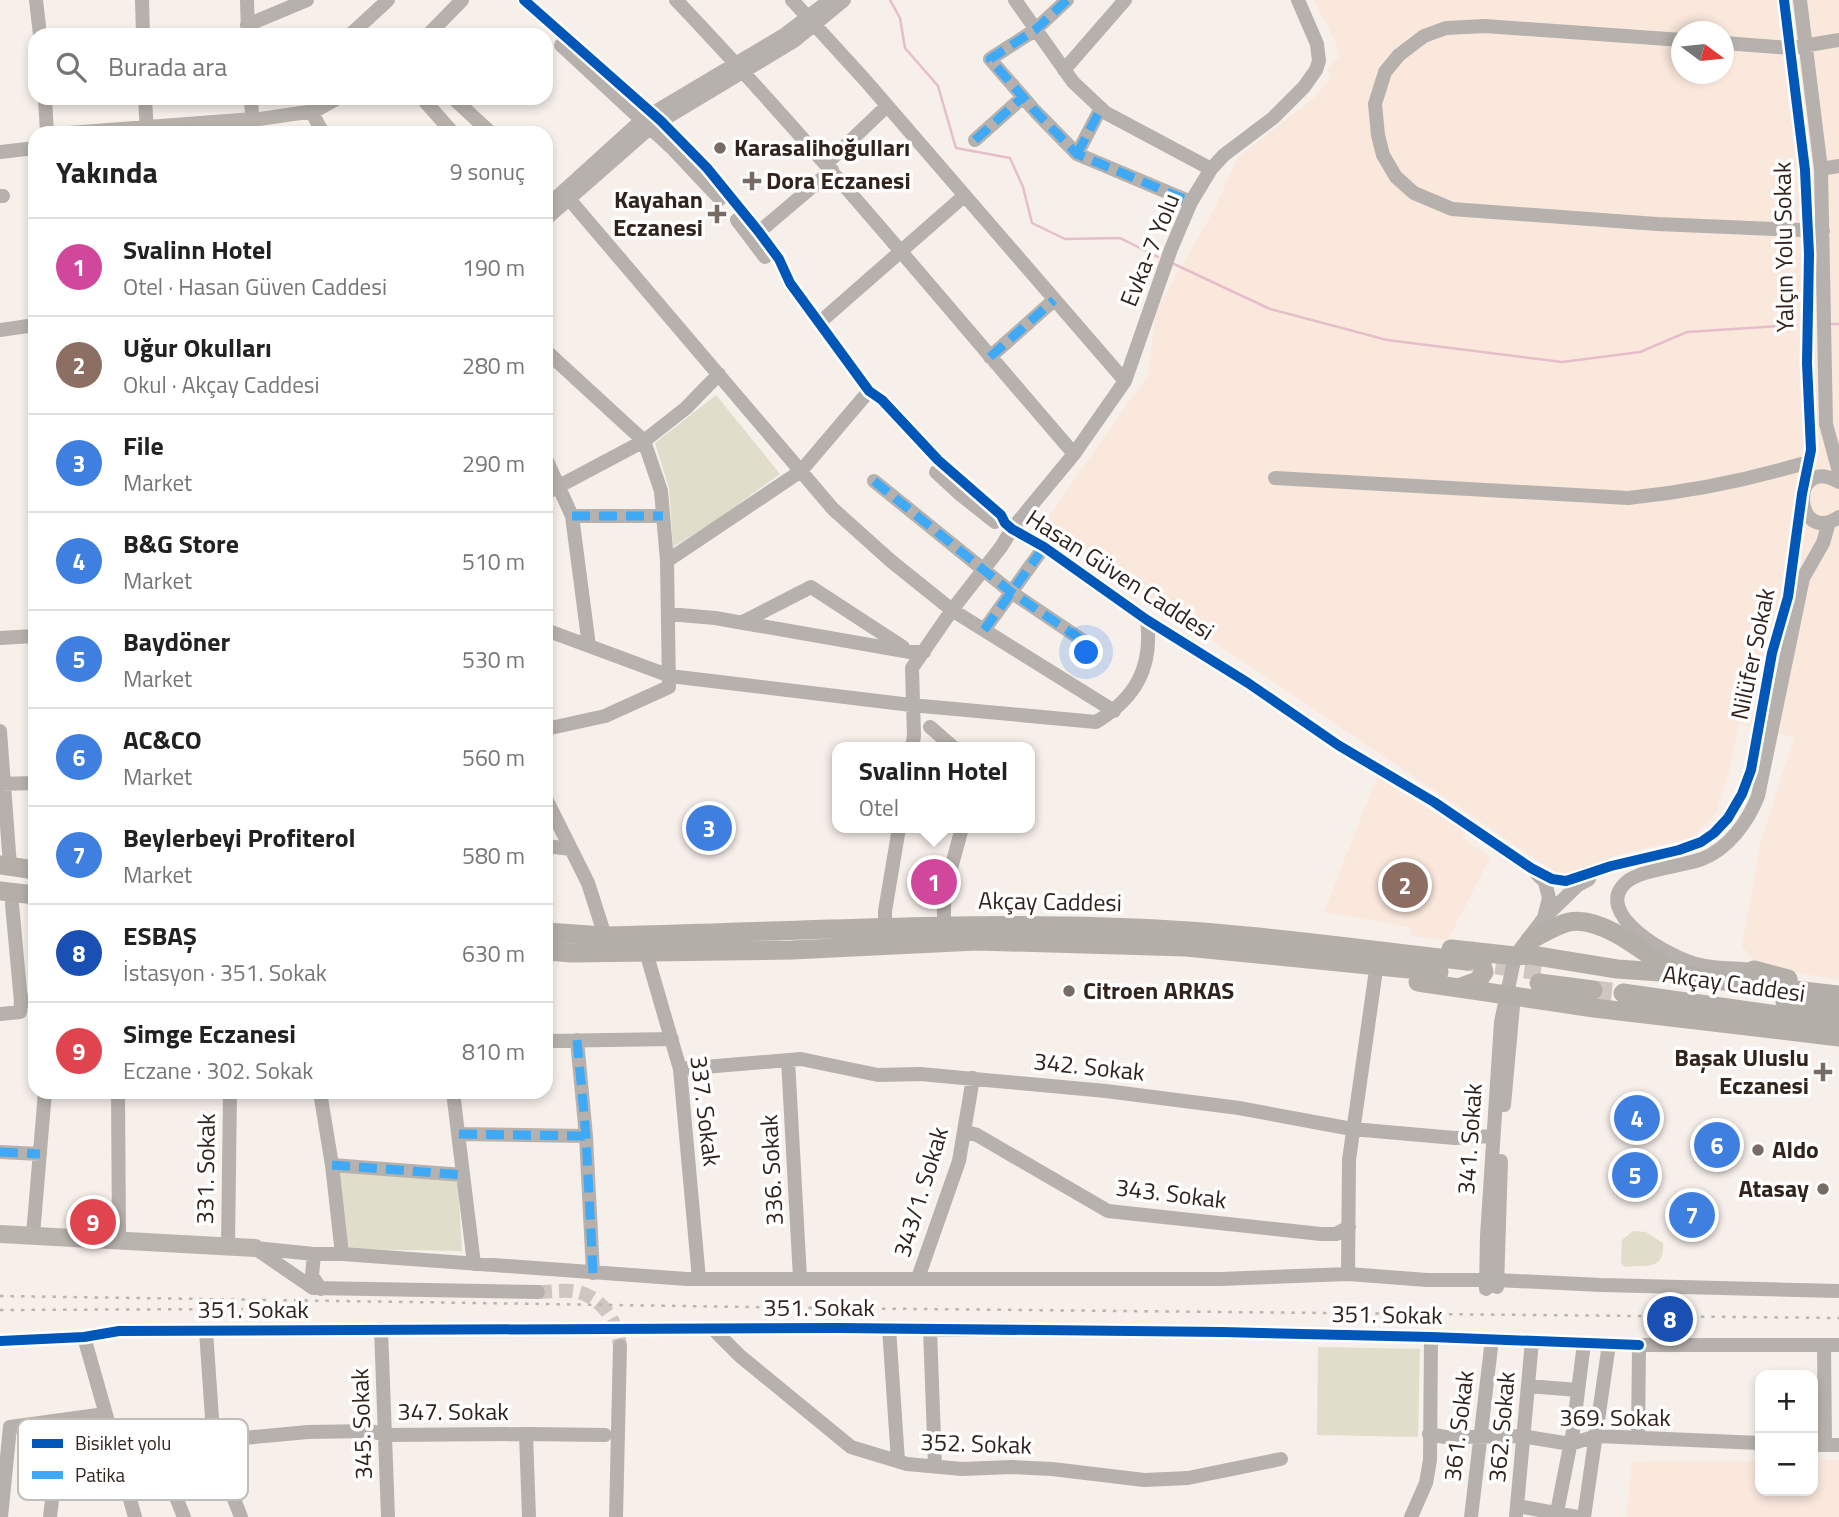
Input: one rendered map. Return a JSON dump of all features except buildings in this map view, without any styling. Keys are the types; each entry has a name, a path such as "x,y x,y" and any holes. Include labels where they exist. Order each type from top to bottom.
{"highway":[{"path":"3,869 28,870"},
{"path":"3,869 28,878"},
{"path":"4,899 28,896"},
{"path":"4,899 28,904"},
{"path":"1530,940 1567,922 1583,920 1608,929 1675,974"},
{"name":"Akçay Caddesi","path":"553,932 605,936 944,926 1187,939 1466,968"},
{"path":"1187,939 1232,960 1375,977 1466,968 1515,956 1531,955 1617,969 1839,995"},
{"name":"Akçay Caddesi","path":"553,951 792,950 977,941 1187,939"},
{"path":"1466,968 1510,994 1594,1008 1839,1037"},
{"path":"1754,970 1839,995"},
{"path":"1540,977 1594,983"},
{"name":"Akçay Caddesi","path":"1839,1009 1623,987 1839,1024"}],"main road":[{"path":"0,1234 255,1248"}],"street":[{"path":"36,0 39,28"},
{"path":"142,0 143,28"},
{"path":"247,0 248,28"},
{"path":"252,28 307,0"},
{"path":"358,28 388,0"},
{"path":"435,28 462,0"},
{"name":"Hasan Güven Caddesi","path":"510,0 543,28"},
{"name":"Hasan Güven Caddesi","path":"524,0 652,120 720,199 772,266 790,283 871,394 877,407 942,477 997,523 1009,526 1044,547 1147,620 1248,683 1338,745 1434,802 1531,868"},
{"path":"676,0 829,167 1074,454"},
{"path":"792,0 1125,381"},
{"path":"812,22 830,0"},
{"path":"844,0 652,120 554,198 719,374 833,509 891,561 952,610 1114,711"},
{"path":"1015,0 1073,82 1101,108 1211,169"},
{"path":"1067,0 1035,30 990,59 1077,154 1191,202"},
{"path":"1064,70 1125,0"},
{"name":"Evka-7 Yolu","path":"911,705 912,668 917,652 1001,547 1009,526 1074,454 1125,381 1171,249 1191,202 1211,169 1224,155 1273,118 1304,87 1316,70 1319,61 1317,44 1298,0"},
{"name":"Yalçın Yolu Sokak","path":"1784,0 1805,170 1808,232 1807,363 1811,450 1802,494"},
{"name":"Yalçın Yolu Sokak","path":"1800,0 1821,169 1826,424 1839,472"},
{"path":"1671,39 1485,26 1446,28 1424,36 1399,55 1385,72 1375,104 1383,155 1396,177 1414,193 1452,209 1657,224 1823,231"},
{"name":"Hasan Güven Caddesi","path":"553,36 707,168 779,259 790,283"},
{"path":"1734,44 1791,48 1839,40"},
{"path":"975,140 1023,97"},
{"path":"45,105 47,126"},
{"path":"145,105 147,126"},
{"path":"252,105 253,124"},
{"path":"218,126 253,124 311,111 323,105"},
{"path":"428,105 447,126"},
{"path":"460,105 480,126"},
{"path":"759,232 829,167 887,106"},
{"path":"1077,154 1101,108"},
{"path":"311,111 319,126"},
{"path":"0,152 28,149"},
{"path":"1821,169 1839,166"},
{"path":"819,323 964,196"},
{"path":"990,357 1054,300"},
{"path":"0,330 28,326"},
{"path":"553,359 644,441 661,491 667,561 670,676 669,687 605,716 553,727"},
{"path":"553,489 644,441 687,408 719,374"},
{"path":"667,561 802,471 871,394"},
{"path":"1275,478 1628,498 1668,494 1808,463"},
{"path":"1780,471 1802,494"},
{"path":"1836,523 1821,522 1808,515 1801,502 1802,494 1810,481 1832,477 1839,482"},
{"path":"874,481 982,570 1091,646"},
{"path":"553,491 572,516 589,646"},
{"name":"Nilüfer Sokak","path":"1611,866 1701,842 1728,818 1742,794 1751,770 1772,653 1788,597 1802,494"},
{"path":"572,516 663,516"},
{"name":"Nilüfer Sokak","path":"1754,970 1700,965 1661,948 1635,931 1620,913 1616,902 1619,892 1627,882 1638,875 1702,859 1719,849 1751,813 1758,796 1803,578 1836,523"},
{"path":"984,630 1044,547"},
{"path":"743,622 811,587 917,652"},
{"path":"668,614 743,622 917,652"},
{"path":"553,633 670,676 911,705 1096,722 1114,711 1134,690 1144,668 1150,639 1147,620"},
{"path":"0,638 28,636"},
{"path":"911,705 913,742"},
{"path":"930,727 947,742"},
{"path":"0,731 3,869"},
{"path":"2,784 28,783"},
{"path":"553,814 588,883 605,936"},
{"path":"886,927 885,911 898,833"},
{"path":"944,926 944,894 961,833"},
{"path":"553,847 571,849"},
{"path":"1531,868 1552,879 1566,881 1611,866"},
{"path":"1510,994 1515,956 1530,940 1544,918 1578,885 1611,866"},
{"path":"1531,868 1545,882 1549,898 1544,918"},
{"path":"0,1014 20,1012 28,1001 4,899"},
{"name":"337. Sokak","path":"646,952 680,1069 699,1279"},
{"path":"1348,1274 1352,1129 1375,977"},
{"name":"341. Sokak","path":"1492,1284 1493,1136 1501,1022 1510,994"},
{"name":"341. Sokak","path":"1492,1284 1510,994"},
{"path":"553,1041 672,1039"},
{"path":"577,1040 586,1136 593,1273"},
{"name":"342. Sokak","path":"680,1069 801,1059 878,1075 903,1073 1106,1091 1239,1108 1352,1129 1455,1138 1493,1136"},
{"name":"336. Sokak","path":"788,1060 800,1278"},
{"name":"343/1. Sokak","path":"918,1278 959,1161 973,1078"},
{"path":"33,1235 44,1099"},
{"path":"118,1099 119,1239"},
{"name":"331. Sokak","path":"228,1246 229,1099"},
{"path":"321,1099 342,1254"},
{"path":"454,1099 474,1264"},
{"name":"343. Sokak","path":"964,1131 977,1135 1108,1211 1321,1234 1336,1234 1349,1227"},
{"path":"459,1134 586,1136"},
{"path":"0,1152 40,1154"},
{"path":"332,1166 463,1175"},
{"path":"255,1248 699,1279 918,1278 978,1281 1220,1279 1348,1274 1558,1290 1588,1284 1839,1291"},
{"path":"255,1248 305,1285 321,1289 538,1292"},
{"path":"283,1267 291,1251"},
{"path":"291,1251 296,1272 305,1285"},
{"path":"314,1254 312,1276 321,1289"},
{"path":"889,1328 898,1461"},
{"name":"351. Sokak","path":"0,1341 84,1337 119,1331 206,1335 378,1329 889,1328 1430,1337 1639,1345 1839,1345"},
{"name":"345. Sokak","path":"378,1329 388,1517"},
{"name":"352. Sokak","path":"714,1329 740,1356 851,1447 898,1461 962,1469 1012,1467 1144,1480 1188,1478 1280,1459"},
{"path":"930,1329 935,1466"},
{"path":"206,1335 217,1419"},
{"path":"84,1337 107,1419"},
{"path":"1411,1517 1426,1483 1430,1460 1430,1337"},
{"name":"361. Sokak","path":"1471,1517 1492,1339"},
{"name":"362. Sokak","path":"1517,1512 1532,1341"},
{"path":"1556,1515 1570,1444 1584,1343"},
{"path":"1584,1517 1609,1344"},
{"path":"1638,1438 1639,1345"},
{"path":"1824,1345 1826,1445"},
{"path":"616,1517 612,1436 621,1346"},
{"path":"1528,1386 1578,1390"},
{"path":"68,1419 105,1414"},
{"path":"1,1517 10,1427 18,1426"},
{"path":"526,1434 612,1436"},
{"name":"347. Sokak","path":"248,1445 301,1439 372,1438 383,1435 526,1434 529,1517"},
{"name":"369. Sokak","path":"1429,1434 1445,1437 1522,1436 1570,1444 1597,1436 1755,1443"},
{"path":"131,1500 135,1517"},
{"path":"177,1500 184,1517"},
{"path":"236,1500 241,1517"},
{"path":"1517,1512 1577,1517"}],"shaded area":[{"path":"1314,0 1839,0 1839,980 1758,966 1742,946 1761,841 1794,737 1739,724 1717,812 1692,838 1617,855 1567,880 1042,526 1148,375 1156,311 1215,208 1237,158 1314,98 1331,78 1327,69 1339,57 1336,43"},
{"path":"716,395 780,474 718,519 673,547 669,488 655,443"},
{"path":"1377,777 1465,832 1462,838 1490,857 1448,940 1411,936 1410,927 1324,912"},
{"path":"337,1171 458,1181 462,1251 346,1249"},
{"path":"1633,1231 1646,1232 1663,1243 1661,1259 1657,1263 1625,1267 1621,1263 1622,1240"},
{"path":"1318,1347 1420,1349 1418,1437 1317,1435"},
{"path":"1818,1460 1839,1460 1839,1517 1626,1517 1632,1462 1755,1461 1755,1496 1818,1496"}],"waterway":[{"path":"890,0 900,18 905,48 938,86 956,148 1010,158 1023,187 1032,223 1065,239 1120,238 1158,257"},
{"path":"1174,264 1270,309 1387,340 1562,362 1640,352 1687,332 1797,325"},
{"path":"1832,324 1839,324"}],"tunnel":[{"path":"1467,961 1541,971"},
{"path":"1593,990 1623,993"},
{"path":"538,1292 572,1291 591,1297 611,1318 620,1346"}],"railway":[{"path":"0,1296 817,1308 1839,1318"},
{"path":"0,1310 243,1309"}],"marked path":[{"path":"1067,0 1035,30 990,59 1077,154 1191,202"},
{"path":"975,140 1023,97"},
{"path":"1077,154 1101,108"},
{"path":"990,357 1054,300"},
{"path":"874,481 1011,592 1091,646"},
{"path":"572,516 663,516"},
{"path":"984,630 1044,547"},
{"path":"577,1040 586,1136 593,1273"},
{"path":"459,1134 586,1136"},
{"path":"0,1152 40,1154"},
{"path":"332,1165 463,1175"}],"cycle path":[{"path":"524,0 661,121 707,168 779,259 790,283 869,391 882,400 938,460 1001,515 1012,529 1044,547 1147,620 1248,683 1338,745 1434,802 1531,868 1552,879 1566,881 1701,842 1728,818 1742,794 1751,770 1772,653 1788,597 1811,450 1807,363 1809,254 1805,170 1784,0"},
{"path":"0,1341 84,1337 119,1331 838,1328 1222,1332 1639,1345"}],"place":[{"name":"Karasalihoğulları","path":"720,148"},
{"name":"Dora Eczanesi","path":"752,181"},
{"name":"Kayahan Eczanesi","path":"717,214"},
{"name":"File","path":"709,828"},
{"name":"Svalinn Hotel","path":"934,882"},
{"name":"Uğur Okulları","path":"1405,885"},
{"name":"Citroen ARKAS","path":"1069,991"},
{"name":"Başak Uluslu Eczanesi","path":"1823,1072"},
{"name":"B&G Store","path":"1637,1118"},
{"name":"AC&CO","path":"1717,1145"},
{"name":"Aldo","path":"1758,1150"},
{"name":"Baydöner","path":"1635,1175"},
{"name":"Atasay","path":"1823,1189"},
{"name":"Beylerbeyi Profiterol","path":"1692,1215"},
{"name":"Simge Eczanesi","path":"93,1222"},
{"name":"ESBAŞ","path":"1670,1319"}]}
